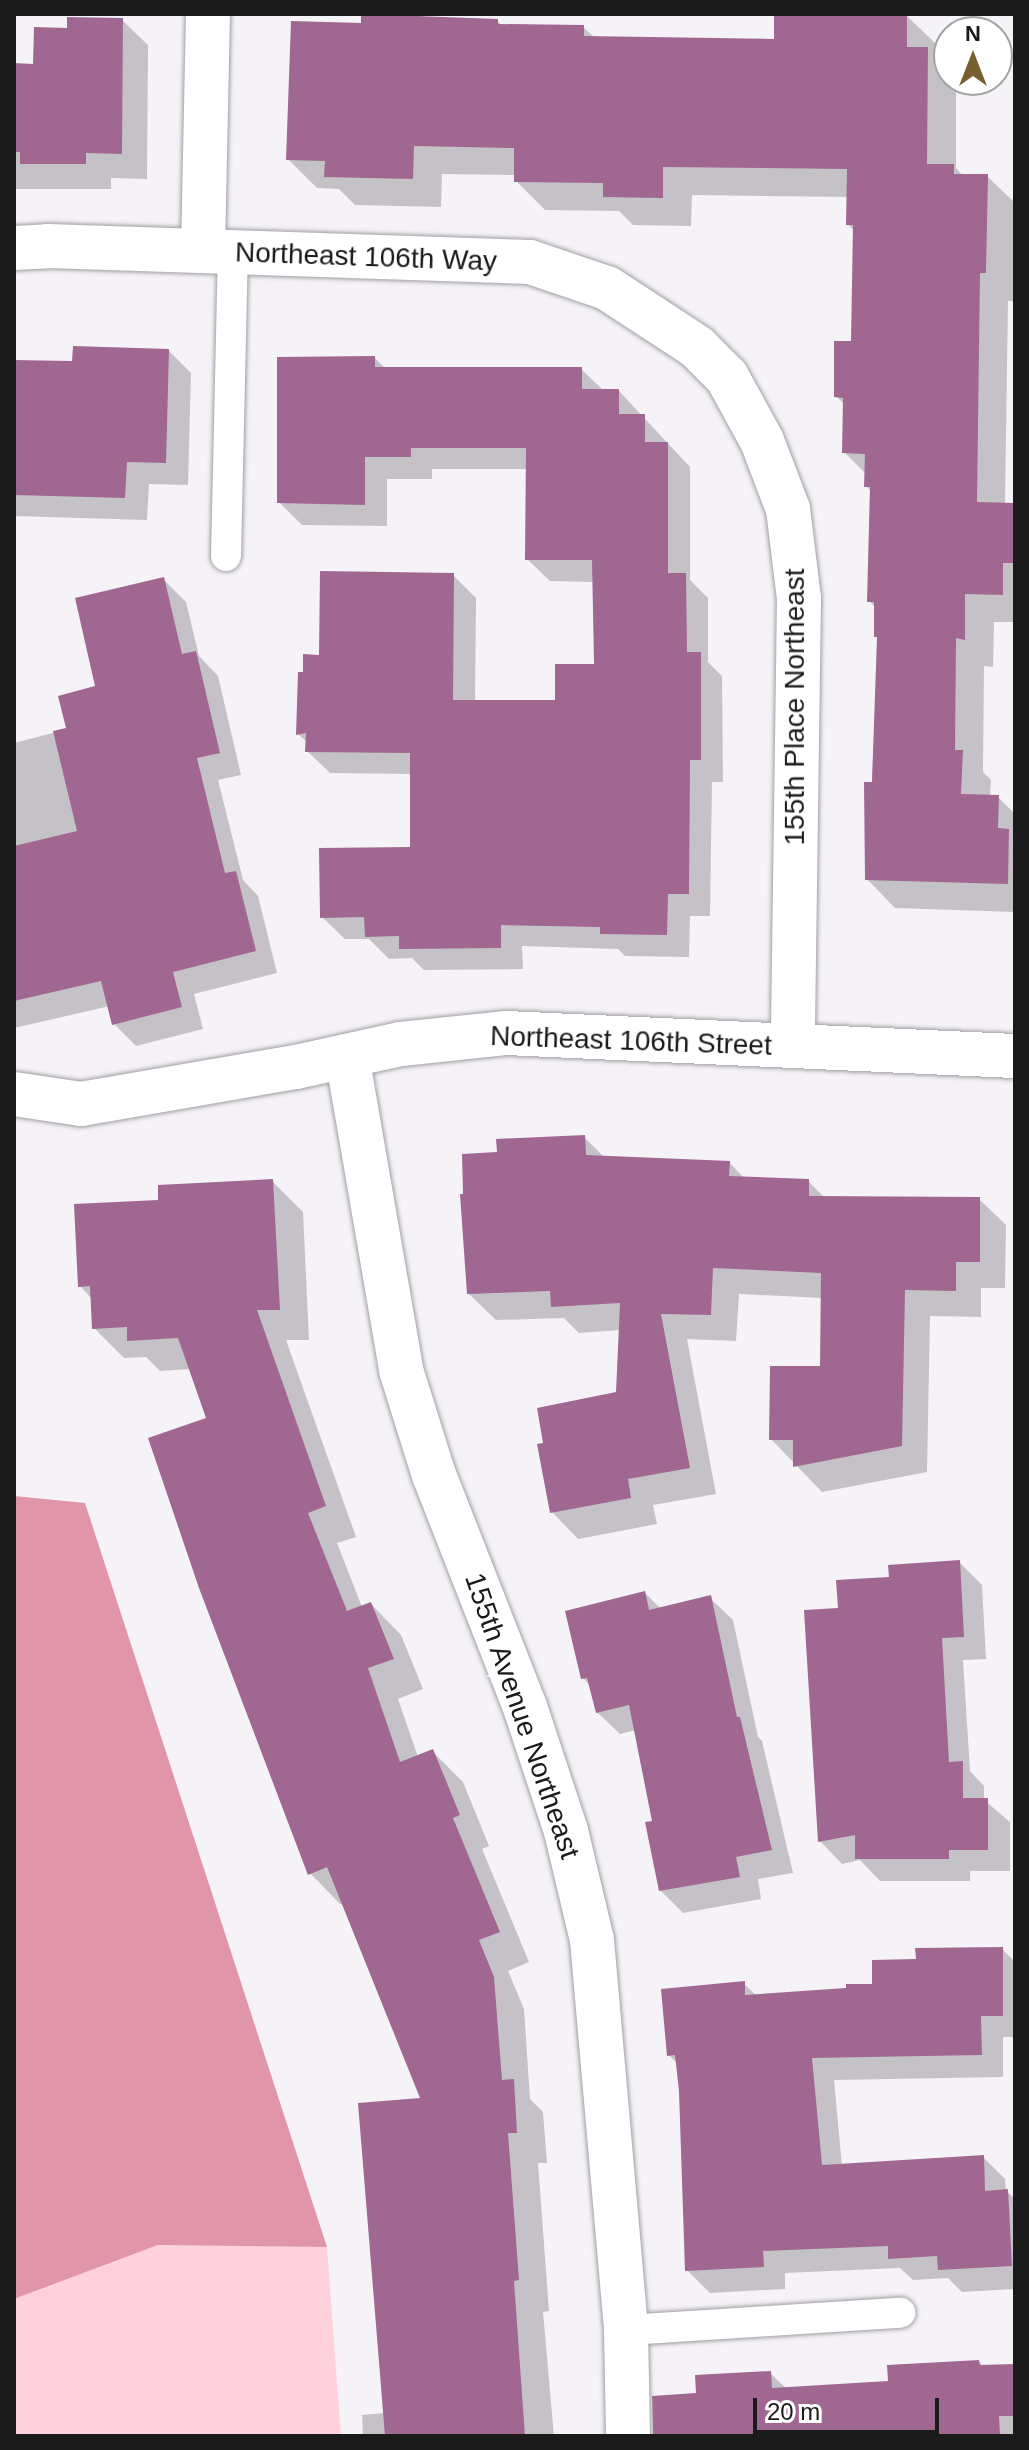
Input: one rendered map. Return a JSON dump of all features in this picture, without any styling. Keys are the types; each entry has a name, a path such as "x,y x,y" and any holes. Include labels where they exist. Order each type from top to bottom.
{"street":[{"path":"208,14 218,252"},
{"name":"Northeast 106th Way","path":"14,248 530,262 607,288 697,347"},
{"name":"155th Place Northeast","path":"697,347 727,377 762,441 788,509 799,598 793,1045"},
{"name":"Northeast 106th Street","path":"14,1094 81,1104 401,1044 506,1033 1015,1056"},
{"name":"155th Avenue Northeast","path":"347,1056 401,1370 434,1475 525,1707 566,1831 592,1940 626,2330 628,2436"}],"lane":[{"path":"218,252 226,556"},
{"path":"626,2330 900,2313"}],"shaded area":[{"path":"14,1496 85,1503 327,2247 158,2245 14,2299"},
{"path":"158,2245 327,2247 341,2436 14,2436 14,2299"}],"building":[{"path":"361,14 498,19 498,24 584,25 584,36 774,39 774,14 907,14 907,47 928,47 927,164 954,164 954,174 988,174 986,273 980,273 977,502 1015,503 1013,563 1003,563 1003,595 965,594 965,640 956,638 955,750 963,750 961,794 999,795 998,828 1009,829 1008,884 865,880 864,782 872,782 877,637 874,637 874,602 867,602 870,487 864,487 865,454 842,453 843,398 834,397 834,341 851,341 853,225 846,225 847,169 663,167 663,198 603,197 603,183 514,182 514,148 414,146 413,179 324,177 325,161 286,160 291,21 361,23"},
{"path":"67,17 123,18 122,154 86,153 86,164 20,164 20,152 14,152 14,63 33,64 34,27 67,28"},
{"path":"73,346 169,349 166,463 127,462 125,498 14,495 14,360 72,361"},
{"path":"375,356 375,367 582,367 582,389 619,389 619,414 645,414 645,442 668,442 668,573 686,573 687,652 701,652 701,760 690,760 689,894 668,894 667,935 600,934 600,927 501,925 501,948 399,949 399,936 365,937 364,917 320,918 319,848 410,847 410,753 305,752 306,733 296,735 298,672 303,672 303,654 319,655 320,571 454,573 453,700 555,700 555,664 594,664 592,560 525,560 526,448 411,448 411,457 365,457 365,505 277,503 277,357"},
{"path":"164,577 182,654 196,651 220,753 197,758 225,873 236,871 256,951 173,972 182,1007 112,1025 101,981 14,1001 14,846 77,831 53,731 66,728 58,696 95,686 75,598"},
{"path":"585,1135 586,1155 730,1161 729,1176 809,1179 809,1196 980,1197 980,1262 956,1262 956,1291 905,1290 902,1446 793,1467 793,1440 769,1440 770,1366 820,1366 821,1273 713,1268 711,1315 661,1314 690,1468 628,1479 631,1498 550,1513 537,1444 543,1443 537,1408 616,1392 620,1303 551,1307 550,1291 467,1294 460,1194 463,1194 462,1154 497,1152 496,1139"},
{"path":"273,1179 280,1310 257,1310 326,1506 308,1513 347,1611 371,1602 394,1659 368,1668 400,1762 433,1749 460,1815 453,1818 500,1932 479,1940 494,1977 502,2080 514,2079 517,2133 508,2133 519,2280 514,2281 525,2436 385,2436 358,2103 420,2098 327,1867 308,1875 199,1588 148,1438 206,1418 178,1338 127,1341 127,1327 92,1329 90,1286 78,1287 74,1204 158,1200 158,1185"},
{"path":"960,1560 964,1637 942,1638 949,1762 963,1761 963,1798 988,1798 988,1850 949,1850 949,1859 855,1859 855,1835 818,1842 804,1610 838,1608 836,1580 889,1577 888,1565"},
{"path":"645,1591 649,1610 711,1595 737,1717 740,1717 772,1850 736,1857 740,1877 659,1891 645,1822 652,1821 629,1705 596,1713 587,1678 581,1679 565,1611"},
{"path":"1003,1947 1003,2016 981,2016 982,2055 812,2058 822,2165 984,2155 985,2191 1008,2189 1012,2266 938,2270 937,2256 888,2259 888,2246 763,2251 764,2267 685,2271 679,2091 675,2055 667,2056 661,1989 745,1981 745,1995 846,1988 846,1984 872,1984 872,1960 916,1959 915,1948"},
{"path":"979,2360 980,2365 1015,2364 1015,2416 999,2416 1000,2436 653,2436 652,2396 696,2393 695,2375 771,2371 772,2388 888,2381 887,2365"}]}
